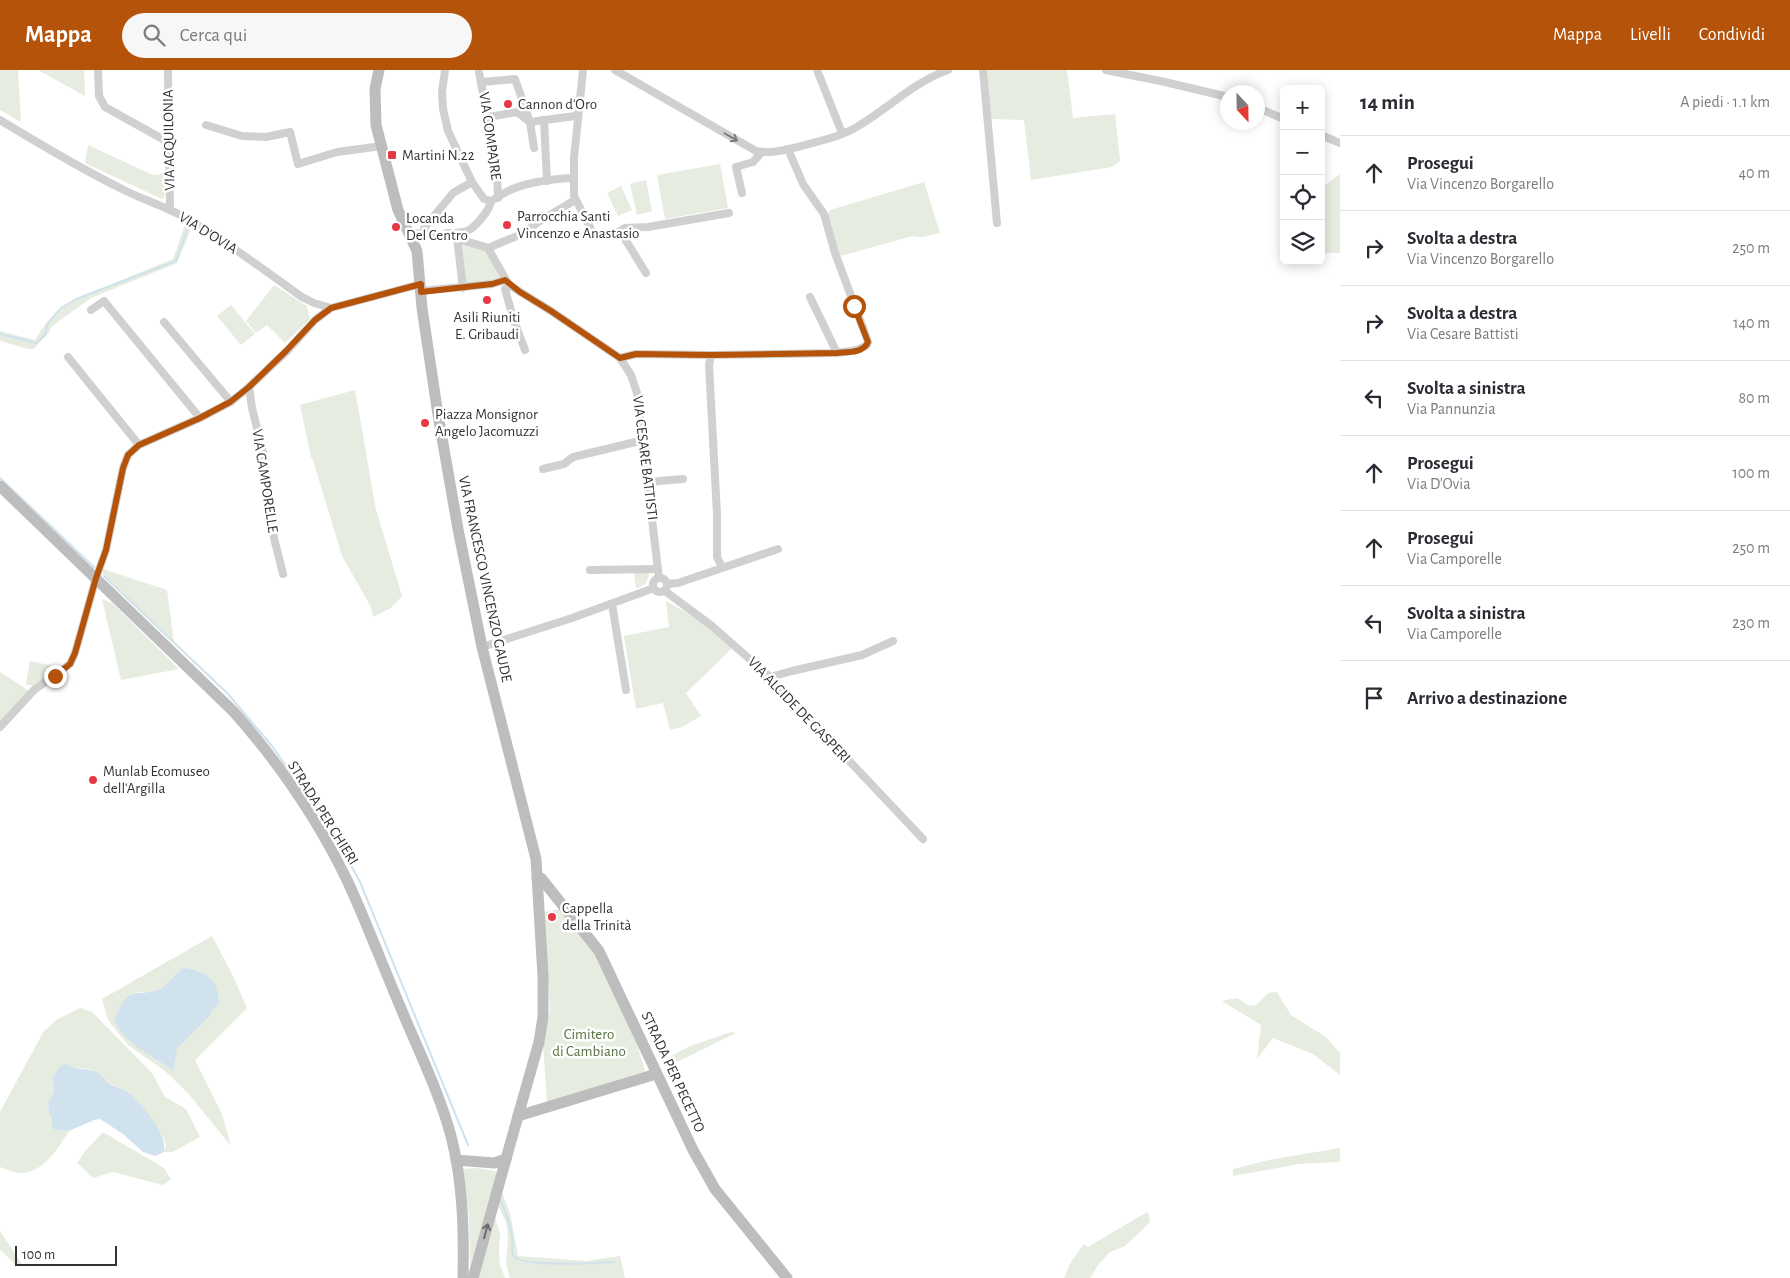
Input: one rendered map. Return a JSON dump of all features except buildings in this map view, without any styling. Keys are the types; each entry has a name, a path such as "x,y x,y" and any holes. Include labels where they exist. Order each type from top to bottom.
{"street":[{"path":"98,70 99,96 105,107 168,142"},
{"name":"VIA ACQUILONIA","path":"168,70 170,210"},
{"name":"VIA FRANCESCO VINCENZO GAUDE","path":"379,70 374,106 376,125 398,210 417,251 427,344 446,463 482,647 536,859 544,976 543,1017 539,1042 473,1278"},
{"path":"445,70 442,109 448,131 472,182 484,199 495,199"},
{"path":"583,70 577,117 573,178 575,200 594,235 606,235 625,228 648,227 729,213"},
{"path":"615,70 700,120 756,151 762,152 788,149 842,134 859,126 913,86 938,72 948,70"},
{"path":"817,70 842,134"},
{"path":"984,70 997,222"},
{"path":"1106,70 1220,95"},
{"name":"VIA COMPAJRE","path":"495,199 497,168 481,76 515,79 530,122"},
{"path":"1265,111 1280,117"},
{"path":"489,117 517,112 530,122 534,148"},
{"path":"530,122 577,117"},
{"name":"VIA D'OVIA","path":"0,120 98,177 170,210 223,241 302,297 331,308"},
{"path":"544,120 547,180"},
{"path":"206,125 242,136 266,137 290,132 298,164 337,152 382,146"},
{"path":"1325,137 1340,143"},
{"path":"620,358 636,354 837,353 864,348 867,345 868,342 834,253 824,214 803,184 788,149"},
{"path":"742,193 736,166 753,162 762,152"},
{"path":"440,235 471,230 490,208 495,199 508,191 547,180 573,178"},
{"path":"423,232 453,193 472,182"},
{"path":"409,234 423,232 440,235 488,248 522,234 575,200"},
{"path":"620,231 646,273"},
{"path":"456,238 463,288"},
{"path":"488,248 507,282"},
{"path":"0,727 34,690 70,664 106,550 123,468 128,455 139,445 200,418 230,402 249,387 315,320 331,308 421,288 463,288 507,282"},
{"path":"507,282 504,289 525,350"},
{"name":"VIA CESARE BATTISTI","path":"507,282 620,358 630,375 637,393 644,440 659,578"},
{"path":"810,297 837,353"},
{"path":"91,310 104,301 200,418"},
{"path":"164,322 230,402"},
{"path":"711,355 709,365 718,514 717,557 722,567"},
{"path":"68,356 139,445"},
{"name":"VIA CAMPORELLE","path":"249,387 252,408 264,456 274,538 283,574"},
{"path":"543,469 564,464 573,457 644,440"},
{"path":"648,482 683,479"},
{"name":"STRADA PER CHIERI","path":"0,486 234,712 258,740 306,808 325,839 347,880 438,1097 450,1135 456,1160 464,1230 463,1278"},
{"path":"666,588 664,579 659,578 654,582 654,588 658,592 722,567 778,549"},
{"path":"590,570 658,569"},
{"path":"482,647 572,618 654,588"},
{"name":"VIA ALCIDE DE GASPERI","path":"666,588 770,677 923,839"},
{"path":"612,604 626,690"},
{"path":"770,677 792,670 862,655 893,641"},
{"name":"STRADA PER PECETTO","path":"537,877 541,878 599,951 693,1150 716,1189 787,1278"},
{"path":"518,1116 656,1074"},
{"path":"456,1160 494,1163 506,1159"}],"green space":[{"path":"0,70 18,70 21,122 0,110"},
{"path":"38,70 84,70 85,96"},
{"path":"987,70 1067,70 1073,118 1115,114 1120,161 1112,167 1031,180 1024,120 991,119"},
{"path":"88,145 153,175 163,174 165,196 162,199 85,163"},
{"path":"720,164 728,208 665,219 657,175"},
{"path":"1340,174 1340,253 1325,253 1325,185"},
{"path":"646,180 652,211 637,215 630,184"},
{"path":"924,182 940,233 922,237 912,236 841,256 838,254 827,217 830,210"},
{"path":"621,186 632,210 618,216 607,193"},
{"path":"185,225 191,229 177,263 91,298 51,327 49,333 33,349 0,341 0,331 35,340 51,317 73,300 173,259"},
{"path":"458,242 486,250 501,280 464,286"},
{"path":"274,285 307,306 310,319 285,343 267,325 256,333 246,321"},
{"path":"231,305 255,334 241,345 217,316"},
{"path":"355,390 376,510 402,596 391,608 373,617 371,607 342,556 311,457 300,405"},
{"path":"103,569 167,590 174,642 103,574"},
{"path":"634,573 649,573 646,583 636,588"},
{"path":"102,599 112,603 179,669 121,680"},
{"path":"666,601 694,617 733,647 686,693 701,716 682,727 670,730 663,703 636,709 624,636 669,627"},
{"path":"30,661 63,668 34,686 26,684"},
{"path":"0,672 29,691 0,723"},
{"name":"Cimitero di Cambiano","path":"561,909 593,948 631,1024 645,1071 547,1102 543,1045 550,1011 544,912"},
{"path":"212,936 247,1008 195,1060 222,1114 231,1146 188,1093 165,1071 128,1045 108,1020 102,999","holes":["199,971 215,984 219,1004 208,1018 177,1049 114,1020 138,992 160,990 169,982"]},
{"path":"1277,992 1291,1015 1326,1037 1340,1053 1340,1075 1313,1054 1273,1038 1257,1059 1261,1025 1222,1001 1237,998 1250,1006 1256,1005 1268,993"},
{"path":"80,1008 92,1012 152,1073 165,1097 186,1109 200,1137 172,1152 164,1152 166,1146 164,1139 146,1111 128,1092 107,1082 100,1074 88,1069 60,1066 52,1079 54,1091 48,1103 49,1113 55,1130 69,1131 49,1159 35,1169 19,1173 0,1167 0,1112 44,1031 58,1019"},
{"path":"731,1032 736,1033 669,1066 666,1059 688,1047"},
{"path":"103,1132 164,1168 171,1179 163,1185 113,1172 93,1178 77,1163"},
{"path":"1340,1148 1340,1162 1299,1164 1233,1176 1233,1169 1269,1160"},
{"path":"476,1168 495,1171 499,1177 470,1267 469,1215 463,1169"},
{"path":"501,1190 510,1213 518,1256 586,1261 620,1256 625,1278 510,1278 506,1264 508,1238 506,1222 496,1201"},
{"path":"493,1212 500,1233 500,1265 505,1278 477,1278"},
{"path":"1147,1212 1150,1222 1125,1246 1110,1252 1098,1265 1090,1278 1064,1278 1071,1262 1084,1244 1088,1247"},
{"path":"0,1231 22,1264 17,1267 0,1249"}],"water":[{"path":"185,968 200,972 211,979 217,989 219,1004 208,1018 177,1049 173,1070 132,1043 114,1020 126,998 131,995 152,992 162,988 178,972"},
{"path":"66,1064 74,1068 96,1072 108,1083 129,1093 153,1120 162,1137 164,1152 155,1156 143,1152 123,1134 100,1119 69,1131 55,1130 52,1126 48,1103 54,1091 52,1079 60,1066"}],"waterway":[{"path":"0,334 37,343 45,334 48,323 61,308 76,299 176,261 187,230"},
{"path":"0,478 94,567"},
{"path":"104,576 228,694 272,746 334,834 360,882 468,1145"},
{"path":"500,1199 510,1226 513,1255 518,1259 528,1262 559,1264 614,1262"}],"place":[{"name":"Cannon d'Oro","path":"508,104"},
{"name":"Martini N.22","path":"392,155"},
{"name":"Parrocchia Santi Vincenzo e Anastasio","path":"507,225"},
{"name":"Locanda Del Centro","path":"396,227"},
{"name":"Asili Riuniti E. Gribaudi","path":"487,300"},
{"name":"Piazza Monsignor Angelo Jacomuzzi","path":"425,423"},
{"name":"Munlab Ecomuseo dell'Argilla","path":"93,780"},
{"name":"Cappella della Trinità","path":"552,917"}],"route":[{"path":"55,676 70,664 75,653 96,578 106,550 123,468 128,455 139,445 200,418 230,402 249,387 315,320 331,308 421,284 421,292 492,284 505,280 509,285 620,358 636,354 837,353 857,350 864,348 868,342 854,306"}]}
